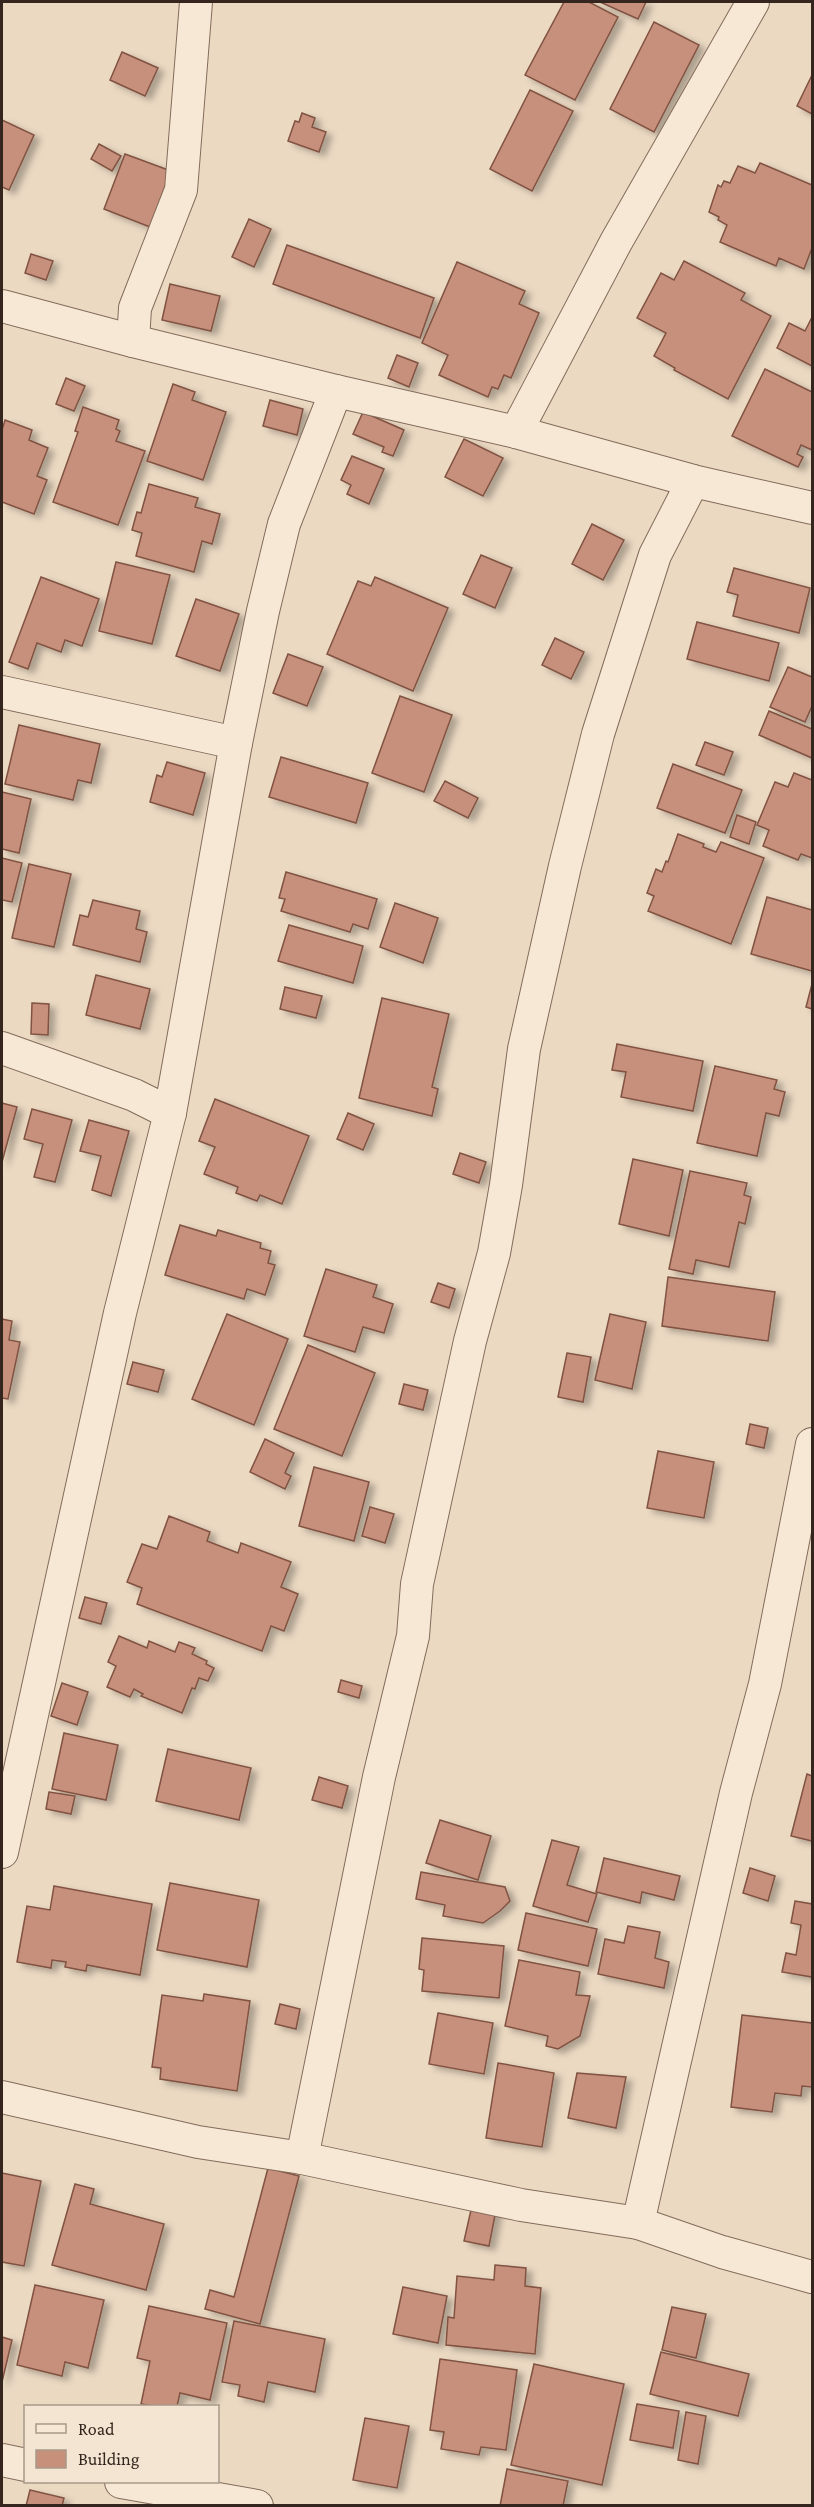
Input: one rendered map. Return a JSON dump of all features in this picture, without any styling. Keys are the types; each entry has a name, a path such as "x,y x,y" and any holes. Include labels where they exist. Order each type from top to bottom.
{"street":[{"path":"133,341 135,308 181,190 196,2"},
{"path":"516,432 616,242 753,2"},
{"path":"2,306 336,391 516,432 693,481 813,508"},
{"path":"2,1852 120,1313 170,1113 236,743 284,524 336,391"},
{"path":"302,2158 379,1777 413,1636 417,1584 470,1341 494,1253 525,1049 565,866 598,734 655,555 693,481"},
{"path":"2,692 236,743"},
{"path":"2,1048 134,1095 170,1113"},
{"path":"638,2223 736,1792 765,1684 813,1444"},
{"path":"2,2097 198,2142 302,2158 521,2205 638,2223 722,2252 813,2277"},
{"path":"2,2460 24,2465"},
{"path":"132,2483 258,2505"}],"building":[{"path":"564,2 589,2 618,17 575,100 525,75"},
{"path":"600,2 646,2 638,19"},
{"path":"654,22 699,45 654,132 610,109"},
{"path":"122,52 158,68 145,96 110,80"},
{"path":"812,75 812,114 797,106"},
{"path":"530,90 573,111 532,191 490,169"},
{"path":"302,113 315,118 312,127 326,132 319,152 288,141 295,121 299,122"},
{"path":"2,120 34,135 9,190 2,187"},
{"path":"99,144 121,156 112,171 91,159"},
{"path":"125,154 171,171 150,227 104,209"},
{"path":"760,163 812,185 812,248 804,269 779,258 776,266 720,242 727,225 718,220 719,217 709,212 718,185 721,187 724,181 730,183 738,166 755,173"},
{"path":"249,219 271,229 254,267 232,257"},
{"path":"287,245 434,298 420,338 273,284"},
{"path":"31,254 53,261 46,280 25,273"},
{"path":"684,261 745,293 741,300 771,316 728,399 674,370 675,368 654,356 666,333 637,318 661,273 674,280"},
{"path":"457,262 525,291 519,304 539,313 511,378 504,375 498,389 492,387 488,397 439,375 448,355 422,343"},
{"path":"170,284 220,296 211,331 162,320"},
{"path":"812,317 812,366 777,348 789,323 805,331"},
{"path":"397,355 418,363 409,387 388,378"},
{"path":"765,369 812,392 812,450 801,445 797,454 803,457 798,467 732,436"},
{"path":"66,378 85,386 74,411 56,404"},
{"path":"173,384 195,392 192,400 226,412 203,480 147,461"},
{"path":"270,400 303,409 297,435 263,426"},
{"path":"83,407 119,420 116,429 120,431 116,441 145,451 118,525 53,502 78,432 75,431"},
{"path":"363,412 404,430 393,456 382,452 384,447 353,434"},
{"path":"5,420 32,430 29,440 48,448 37,476 47,480 34,514 2,502 2,430"},
{"path":"464,439 503,458 483,496 445,477"},
{"path":"352,456 384,469 369,504 347,494 351,485 341,480"},
{"path":"149,484 198,498 195,507 220,514 212,544 202,541 194,572 136,556 142,533 132,530 137,512 141,513"},
{"path":"592,524 624,540 603,580 572,564"},
{"path":"481,555 512,568 495,608 463,594"},
{"path":"116,562 170,575 152,644 99,631"},
{"path":"734,568 810,588 799,633 733,616 738,595 727,592"},
{"path":"41,577 99,599 82,646 65,640 61,652 37,643 28,669 9,662"},
{"path":"375,577 448,608 413,691 327,654 358,581 371,586"},
{"path":"196,599 239,614 220,671 176,656"},
{"path":"697,622 779,643 769,681 687,659"},
{"path":"555,638 584,652 571,679 542,665"},
{"path":"288,654 323,667 307,706 273,693"},
{"path":"788,667 812,677 812,706 805,722 770,707"},
{"path":"400,696 452,715 424,792 372,773"},
{"path":"769,711 812,729 812,758 759,735"},
{"path":"19,725 100,744 91,783 78,780 73,800 5,784"},
{"path":"705,742 733,752 724,775 696,765"},
{"path":"281,757 368,783 356,823 269,797"},
{"path":"167,762 205,773 193,815 150,802 157,775 162,777"},
{"path":"673,764 742,790 725,833 657,808"},
{"path":"794,773 812,780 812,858 801,854 798,860 763,846 769,830 757,825 775,782 788,787"},
{"path":"445,781 478,798 468,818 434,801"},
{"path":"2,792 31,799 19,853 2,849"},
{"path":"737,815 756,822 749,844 730,837"},
{"path":"678,834 704,844 703,847 716,852 721,842 764,858 731,944 648,911 654,896 647,893 656,869 662,872"},
{"path":"2,858 22,863 12,902 2,900"},
{"path":"29,864 71,874 54,947 12,938"},
{"path":"286,872 377,899 368,929 353,924 350,932 281,911 285,899 279,898"},
{"path":"767,897 812,910 812,971 751,954"},
{"path":"93,900 140,911 136,929 147,932 140,962 73,945 80,915 88,917"},
{"path":"395,903 438,918 423,963 380,947"},
{"path":"289,925 363,946 353,983 278,961"},
{"path":"96,975 150,989 140,1029 86,1015"},
{"path":"812,984 812,1009 806,1007"},
{"path":"285,987 322,996 316,1018 280,1009"},
{"path":"382,998 449,1014 432,1087 438,1089 432,1116 359,1098"},
{"path":"32,1003 49,1004 48,1035 31,1034"},
{"path":"617,1044 703,1061 693,1111 621,1097 626,1072 612,1070"},
{"path":"715,1066 777,1080 774,1089 785,1092 779,1116 766,1113 757,1156 697,1143"},
{"path":"215,1099 309,1136 282,1204 260,1195 257,1201 236,1193 238,1187 204,1174 215,1147 199,1141"},
{"path":"2,1103 17,1107 2,1162"},
{"path":"32,1109 72,1120 55,1182 34,1177 43,1144 24,1139"},
{"path":"348,1113 374,1124 363,1150 337,1139"},
{"path":"89,1120 129,1131 111,1196 92,1190 101,1156 80,1151"},
{"path":"460,1153 486,1162 479,1183 453,1174"},
{"path":"633,1159 683,1170 669,1236 619,1224"},
{"path":"690,1171 747,1183 744,1195 751,1197 745,1224 739,1222 729,1267 696,1260 693,1274 669,1269"},
{"path":"180,1225 216,1236 218,1230 261,1243 260,1248 271,1251 268,1263 275,1265 265,1295 247,1289 244,1299 165,1275"},
{"path":"326,1269 377,1285 373,1297 393,1304 384,1333 363,1327 355,1352 304,1336"},
{"path":"668,1277 775,1292 768,1341 662,1326"},
{"path":"438,1283 455,1289 449,1308 431,1302"},
{"path":"227,1314 288,1339 254,1425 192,1399"},
{"path":"610,1314 646,1322 632,1389 595,1380"},
{"path":"2,1319 12,1321 9,1340 20,1342 8,1399 2,1398"},
{"path":"308,1345 375,1373 342,1456 274,1429"},
{"path":"567,1353 591,1357 583,1402 558,1397"},
{"path":"133,1362 164,1370 158,1392 127,1384"},
{"path":"404,1384 428,1390 423,1410 399,1404"},
{"path":"750,1424 768,1428 764,1448 746,1444"},
{"path":"265,1439 294,1453 285,1473 291,1476 285,1489 250,1472"},
{"path":"658,1451 714,1462 704,1518 647,1508"},
{"path":"314,1467 369,1482 354,1541 299,1526"},
{"path":"370,1507 394,1514 385,1543 362,1536"},
{"path":"169,1516 210,1532 207,1541 238,1553 241,1543 291,1562 281,1587 298,1594 284,1631 271,1626 262,1651 137,1604 142,1588 127,1582 142,1544 157,1549"},
{"path":"85,1597 107,1603 101,1624 79,1618"},
{"path":"119,1636 147,1648 149,1641 175,1652 179,1642 195,1648 192,1654 207,1661 206,1664 214,1668 208,1681 199,1678 195,1689 192,1688 182,1713 141,1696 143,1694 134,1689 130,1697 107,1687 116,1666 108,1662"},
{"path":"341,1680 362,1686 359,1698 338,1692"},
{"path":"62,1683 88,1692 77,1725 51,1716"},
{"path":"64,1733 118,1745 106,1800 52,1789"},
{"path":"168,1749 251,1768 239,1820 156,1801"},
{"path":"807,1774 812,1776 812,1841 791,1836"},
{"path":"319,1777 348,1786 342,1808 312,1800"},
{"path":"49,1792 75,1796 71,1814 46,1809"},
{"path":"440,1820 491,1836 478,1880 426,1863"},
{"path":"552,1840 579,1847 567,1885 597,1894 588,1922 533,1906"},
{"path":"604,1858 680,1876 674,1900 642,1892 640,1903 596,1892"},
{"path":"750,1868 775,1876 768,1901 743,1893"},
{"path":"421,1872 505,1887 510,1901 483,1923 443,1916 445,1905 416,1899"},
{"path":"170,1883 259,1900 247,1967 157,1950"},
{"path":"54,1886 152,1904 140,1975 87,1965 86,1971 65,1967 66,1962 52,1960 51,1968 17,1962 27,1906 50,1910"},
{"path":"795,1901 812,1904 812,1977 782,1972 786,1953 796,1955 801,1925 791,1923"},
{"path":"526,1913 597,1929 588,1966 518,1950"},
{"path":"628,1926 660,1932 655,1958 669,1962 664,1988 598,1974 605,1939 624,1943"},
{"path":"422,1938 504,1946 499,1998 422,1991 424,1970 419,1969"},
{"path":"519,1960 580,1972 576,1995 590,1996 580,2036 558,2049 546,2046 548,2036 505,2026"},
{"path":"204,1994 250,2001 237,2091 160,2079 161,2068 152,2067 162,1995 203,2001"},
{"path":"280,2004 300,2009 296,2029 275,2024"},
{"path":"438,2013 493,2023 484,2074 429,2064"},
{"path":"742,2015 812,2023 812,2087 802,2086 801,2096 775,2093 772,2112 731,2107"},
{"path":"498,2063 554,2073 542,2147 486,2138"},
{"path":"577,2073 626,2077 616,2128 568,2118"},
{"path":"268,2168 299,2176 260,2324 205,2309 210,2290 234,2297"},
{"path":"2,2173 41,2181 24,2266 2,2262"},
{"path":"75,2184 94,2189 90,2204 164,2224 146,2290 52,2265"},
{"path":"473,2201 497,2205 489,2246 464,2241"},
{"path":"495,2265 526,2268 525,2286 541,2288 535,2354 446,2345 448,2317 454,2318 457,2276 494,2280"},
{"path":"35,2285 104,2300 88,2368 65,2362 62,2376 17,2365"},
{"path":"403,2287 447,2296 438,2343 393,2334"},
{"path":"149,2306 227,2323 210,2400 180,2393 177,2405 141,2404 150,2361 137,2358"},
{"path":"672,2307 706,2314 696,2358 662,2350"},
{"path":"234,2321 325,2339 315,2392 268,2382 264,2402 238,2396 240,2385 222,2382"},
{"path":"2,2337 12,2340 2,2382"},
{"path":"661,2352 749,2374 738,2416 650,2394"},
{"path":"440,2359 517,2370 506,2450 481,2447 479,2455 441,2449 444,2432 430,2430"},
{"path":"534,2364 624,2384 602,2485 511,2465"},
{"path":"637,2404 679,2411 673,2448 630,2440"},
{"path":"686,2412 706,2416 698,2464 678,2460"},
{"path":"365,2418 409,2426 397,2488 353,2480"},
{"path":"507,2469 568,2481 563,2506 500,2506"},
{"path":"30,2490 64,2498 62,2506 26,2506"}]}
